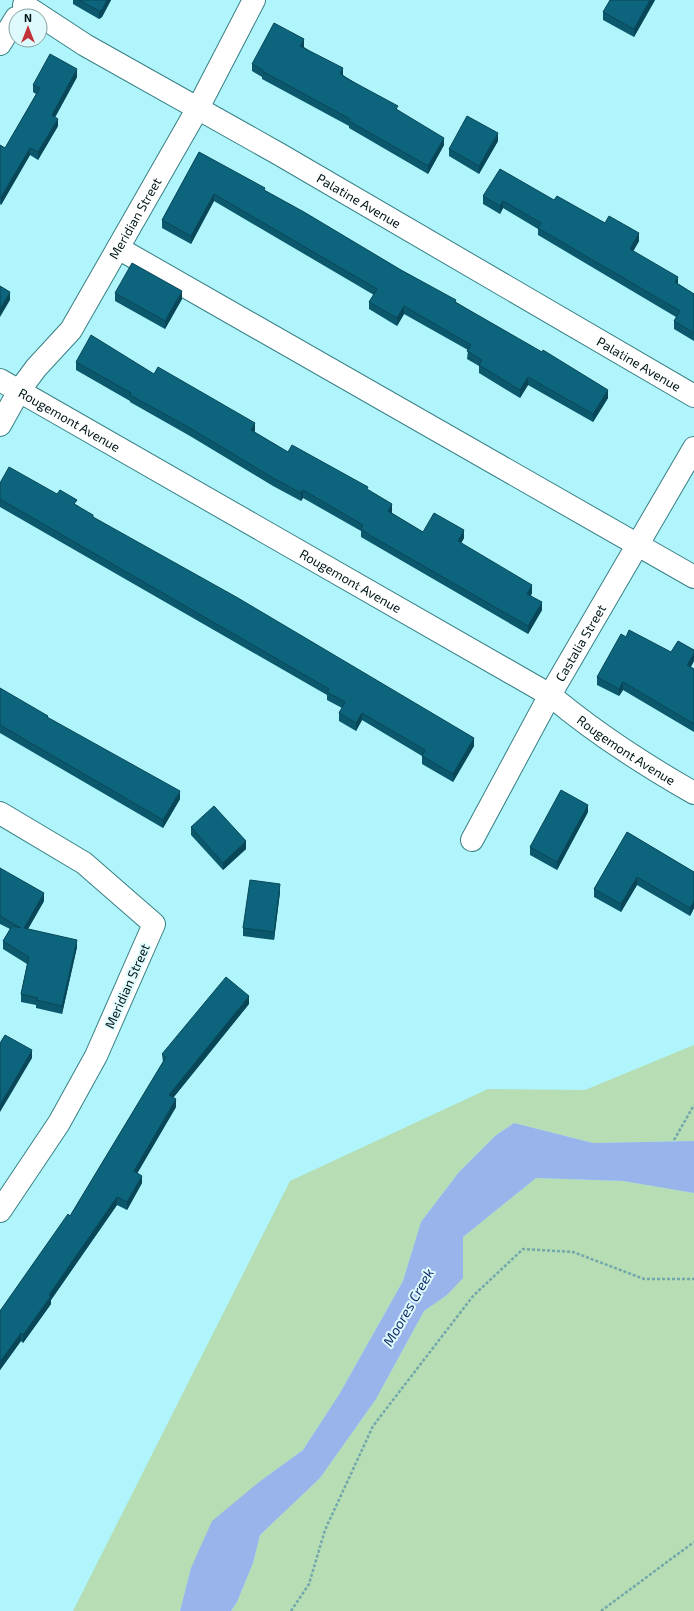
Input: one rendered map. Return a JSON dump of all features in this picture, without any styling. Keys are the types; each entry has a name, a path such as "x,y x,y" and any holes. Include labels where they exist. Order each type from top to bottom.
{"street":[{"name":"Meridian Street","path":"0,425 19,391 36,368 71,330 198,108 254,0"},
{"name":"Palatine Avenue","path":"48,25 198,108 694,396"},
{"path":"0,44 8,31"},
{"path":"118,248 694,577"},
{"name":"Rougemont Avenue","path":"0,380 550,695 584,724 642,763 694,793"},
{"name":"Castalia Street","path":"472,840 550,695 694,448"},
{"name":"Meridian Street","path":"0,812 84,863 154,924 96,1056 59,1123 0,1210"}],"path":[{"path":"674,1140 694,1105"},
{"path":"291,1611 309,1584 325,1530 373,1426 473,1296 523,1250 573,1252 644,1279 694,1279"},
{"path":"601,1611 694,1542"}],"green space":[{"path":"694,1045 694,1141 593,1143 514,1123 495,1136 459,1172 421,1222 403,1281 340,1393 303,1450 259,1482 191,1568 180,1611 73,1611 290,1181 488,1089 585,1090"},
{"path":"536,1178 623,1181 694,1193 694,1611 231,1611 237,1602 253,1563 260,1535 320,1478 376,1399 424,1311 447,1295 462,1278 463,1237"}],"water":[{"name":"Moores Creek","path":"514,1123 593,1143 694,1141 694,1193 623,1181 536,1178 463,1237 463,1278 447,1295 424,1311 376,1399 320,1478 260,1535 253,1563 237,1602 231,1611 180,1611 191,1568 212,1521 259,1482 303,1450 340,1393 403,1281 421,1222 459,1172 495,1136"}],"building":[{"path":"79,0 107,0 102,10 99,11"},
{"path":"610,0 650,0 634,29 603,12"},
{"path":"274,23 304,39 300,46 343,68 340,73 346,78 398,106 396,109 444,138 428,166 349,121 350,119 262,71 263,70 252,64"},
{"path":"50,54 77,69 52,115 58,119 38,152 30,148 0,197 0,145 5,148 40,88 33,85"},
{"path":"467,116 498,133 479,166 449,149"},
{"path":"199,152 265,188 264,190 401,270 456,300 455,302 542,352 543,350 608,390 593,414 528,377 520,390 479,365 482,360 467,351 471,345 404,306 397,318 369,302 377,289 214,194 191,236 162,220"},
{"path":"500,169 554,200 557,196 605,223 609,216 639,233 630,249 678,277 675,282 694,294 694,333 674,321 680,311 538,228 541,223 503,201 500,206 483,196"},
{"path":"132,263 182,291 165,321 115,293"},
{"path":"0,286 10,292 0,309"},
{"path":"91,335 154,374 158,367 255,423 251,430 288,452 292,445 368,487 367,489 392,504 388,511 423,532 434,513 464,530 458,541 532,585 527,594 542,602 528,626 373,537 361,529 363,525 303,490 301,493 273,478 76,362"},
{"path":"9,467 57,494 60,490 77,500 74,504 93,515 93,517 238,598 474,738 453,774 422,756 425,750 362,713 356,723 339,713 345,702 327,692 329,689 0,499 0,483"},
{"path":"629,630 671,652 678,641 694,650 694,654 687,665 694,669 694,724 623,682 619,689 597,677 621,634 626,637"},
{"path":"0,688 48,716 47,717 180,791 163,820 0,725"},
{"path":"561,790 588,805 557,862 530,847"},
{"path":"214,806 246,841 223,863 191,827"},
{"path":"627,832 694,872 694,901 690,908 637,877 621,904 594,889"},
{"path":"0,868 44,893 24,928 77,940 62,1006 36,1000 38,998 21,994 29,957 3,941 12,926 21,928 0,916"},
{"path":"250,880 280,884 274,932 243,928"},
{"path":"226,977 249,996 169,1095 176,1099 134,1171 142,1176 127,1202 117,1197 49,1295 51,1296 23,1335 21,1333 0,1362 0,1311 68,1214 70,1216 166,1057 162,1054"},
{"path":"5,1035 32,1050 0,1104 0,1043"}]}
